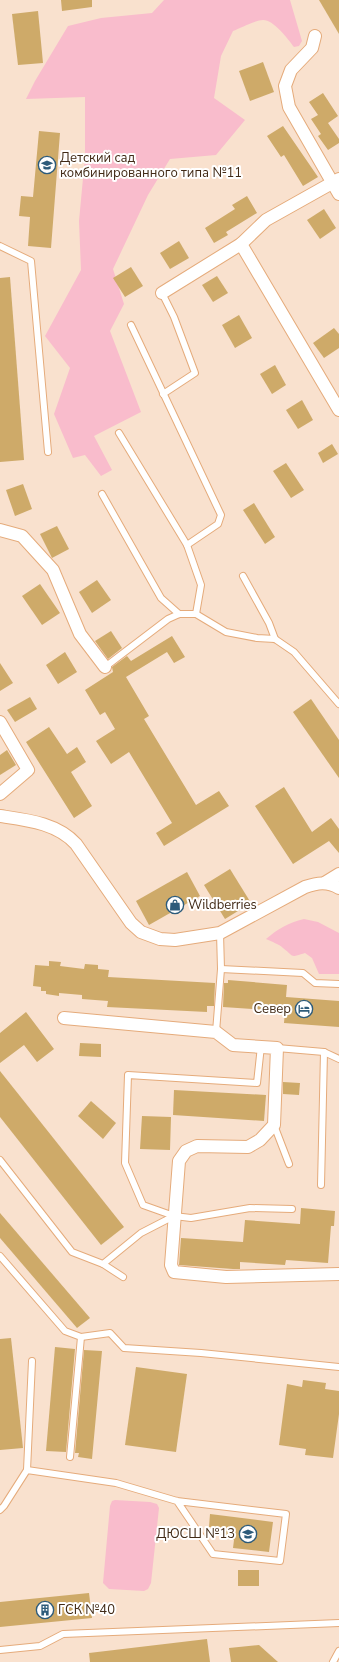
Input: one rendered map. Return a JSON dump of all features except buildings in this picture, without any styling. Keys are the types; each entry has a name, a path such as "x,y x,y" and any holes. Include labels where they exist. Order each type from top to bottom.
{"street":[{"path":"315,36 312,48 290,70 285,86 289,107 335,181 339,194"},
{"path":"162,293 240,244 266,220 335,181"},
{"path":"240,244 339,410"},
{"path":"0,530 22,536 53,570 80,634 105,667"},
{"path":"0,722 28,770 0,794"},
{"path":"0,816 30,820 68,835 76,844 131,923 141,932 160,939 175,940 220,933 305,887 338,881"},
{"path":"64,1018 216,1032 233,1045 277,1048 274,1125 260,1140 248,1147 197,1146 186,1152 180,1161 174,1216 171,1265 174,1272 226,1277 339,1274"}],"lane":[{"path":"0,246 31,261 48,452"},
{"path":"162,293 174,317 195,372 164,394"},
{"path":"131,325 221,516 218,524 188,545"},
{"path":"119,433 188,545 201,585 196,614"},
{"path":"102,494 161,598 179,614"},
{"path":"243,576 269,622 275,639"},
{"path":"105,667 168,619 179,614 196,614 226,632 257,638 275,639 294,652 339,704"},
{"path":"216,1032 221,968 220,933"},
{"path":"221,968 303,973 315,983 339,984"},
{"path":"261,1046 257,1083 128,1075 125,1162 143,1204 174,1216 191,1218 250,1208 292,1209"},
{"path":"277,1048 324,1052 339,1060"},
{"path":"321,1185 324,1052"},
{"path":"274,1125 289,1164"},
{"path":"0,1160 72,1252 103,1264 123,1277"},
{"path":"103,1264 141,1233 174,1216"},
{"path":"0,1256 65,1331 81,1337 110,1334 124,1348 200,1353 339,1367"},
{"path":"70,1457 81,1337"},
{"path":"0,1510 28,1470 32,1361"},
{"path":"28,1470 116,1483 177,1502 286,1514 280,1561 213,1554 177,1502"},
{"path":"0,1650 40,1646 63,1634 339,1623"},
{"path":"333,1662 339,1651"}],"shaded area":[{"path":"164,0 290,0 302,41 299,46 294,47 276,26 263,20 233,31 221,56 214,98 245,120 216,155 170,159 148,195 113,269 124,304 110,331 141,412 94,436 112,470 101,476 85,455 73,458 54,414 70,368 45,336 81,270 79,221 85,157 85,97 26,99 68,26 101,18 152,13"},
{"path":"304,919 318,922 339,933 339,974 319,974 312,958 305,953 292,956 280,945 266,939 284,926"},
{"path":"112,1501 150,1502 157,1504 159,1508 151,1583 148,1589 144,1591 109,1589 103,1583 110,1506"}],"place":[{"name":"Детский сад комбинированного типа №11","path":"47,165"},
{"name":"Wildberries","path":"175,905"},
{"name":"Север","path":"304,1009"},
{"name":"ДЮСШ №13","path":"248,1534"},
{"name":"ГСК №40","path":"45,1610"}]}
